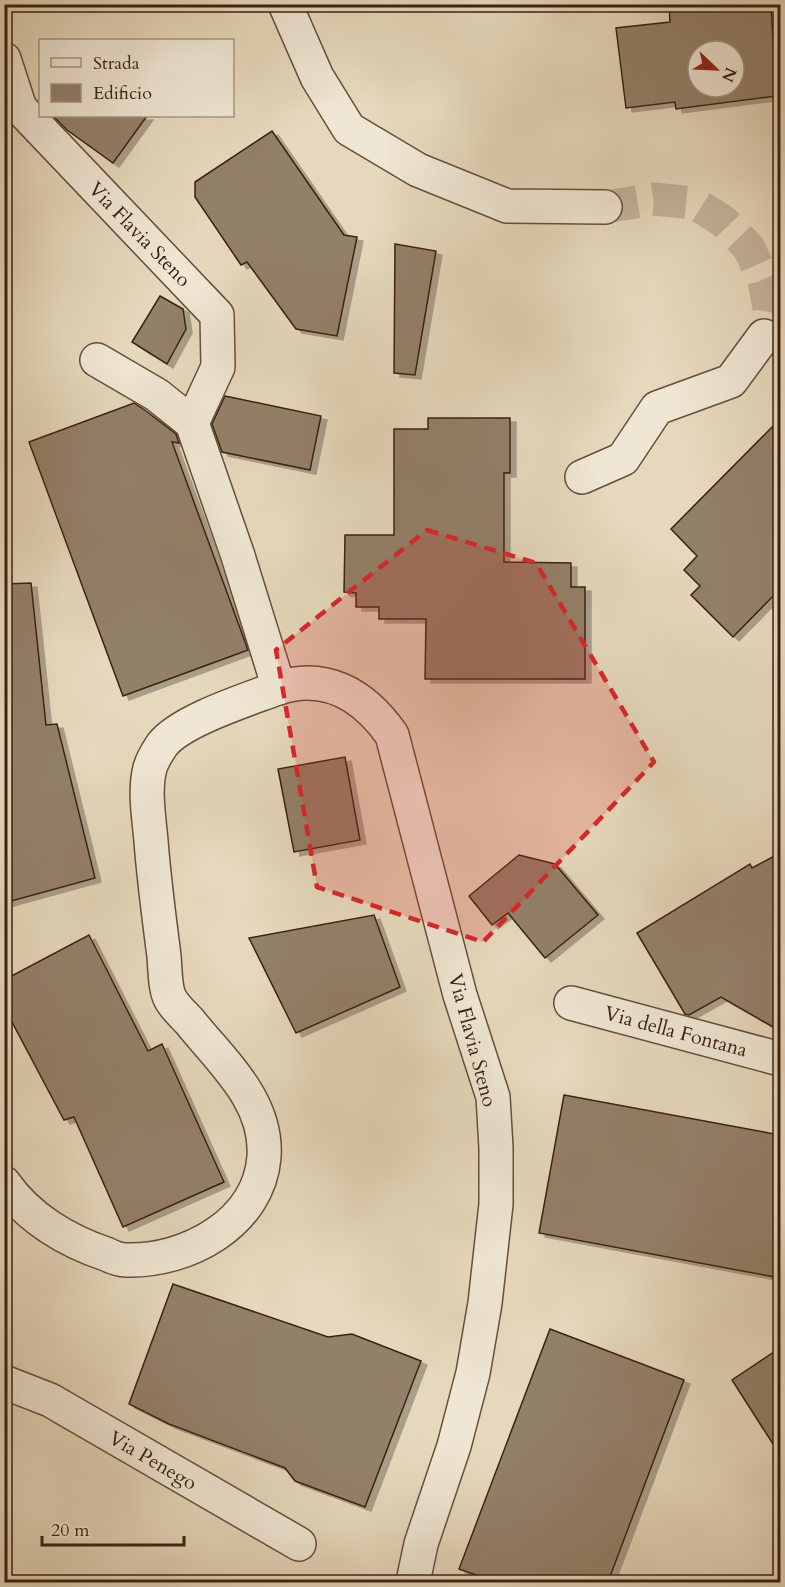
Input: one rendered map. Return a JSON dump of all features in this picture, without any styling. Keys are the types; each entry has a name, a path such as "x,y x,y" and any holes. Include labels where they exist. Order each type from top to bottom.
{"street":[{"path":"285,4 317,77 350,129 418,170 507,206 605,207"},
{"name":"Via Flavia Steno","path":"4,59 20,108 217,315 218,367 192,423"},
{"path":"582,477 623,459 657,408 731,381 764,336"},
{"path":"97,360 157,395 192,423 238,556 279,688"},
{"name":"Via Flavia Steno","path":"4,1183 29,1211 57,1232 82,1246 124,1260 161,1257 187,1250 223,1230 246,1206 262,1173 264,1154 261,1126 256,1108 246,1090 169,998 155,891 147,798 150,766 163,743 184,728 212,713 279,688 303,683 324,684 364,702 392,735 460,995 493,1097 496,1148 496,1204 473,1373 454,1446 421,1544 413,1582"},
{"name":"Via della Fontana","path":"571,1003 780,1059"},
{"name":"Via Penego","path":"4,1382 50,1400 299,1544"}],"highlighted area":[{"path":"427,530 536,563 654,762 483,942 317,887 276,650"}],"building":[{"path":"669,4 771,4 776,96 676,109 675,102 626,108 616,28 670,22"},
{"path":"54,117 146,117 113,163 67,130"},
{"path":"272,131 344,235 357,237 337,336 296,329 247,262 241,265 195,197 195,182"},
{"path":"395,244 436,251 415,375 394,373"},
{"path":"160,296 183,309 186,329 167,364 132,342"},
{"path":"225,396 321,416 310,470 222,452 212,424"},
{"path":"134,403 176,434 179,443 172,442 248,650 123,696 29,442"},
{"path":"428,418 510,418 510,473 504,473 504,562 571,563 571,587 585,587 585,679 425,679 426,619 379,619 379,607 356,607 356,593 344,592 345,535 394,535 394,429 428,429"},
{"path":"780,419 780,589 733,637 691,595 700,586 684,570 697,556 671,529"},
{"path":"31,583 46,725 57,724 95,878 4,903 4,584"},
{"path":"345,757 360,840 294,852 278,769"},
{"path":"780,853 780,1031 721,997 689,1015 685,1014 637,933 750,864 752,868"},
{"path":"519,855 555,864 598,915 545,958 508,913 492,925 469,896"},
{"path":"374,915 400,987 296,1033 249,938"},
{"path":"89,935 148,1051 162,1044 224,1182 123,1227 74,1117 64,1120 4,1007 4,980"},
{"path":"564,1095 780,1135 780,1278 539,1233"},
{"path":"173,1284 328,1337 352,1334 421,1361 365,1507 295,1481 285,1468 169,1424 129,1404"},
{"path":"550,1329 684,1380 608,1582 496,1582 459,1569"},
{"path":"780,1348 780,1455 732,1380"}],"tunnel":[{"path":"605,207 654,199 694,203 723,221 749,248 764,281 769,308 764,336"}]}
